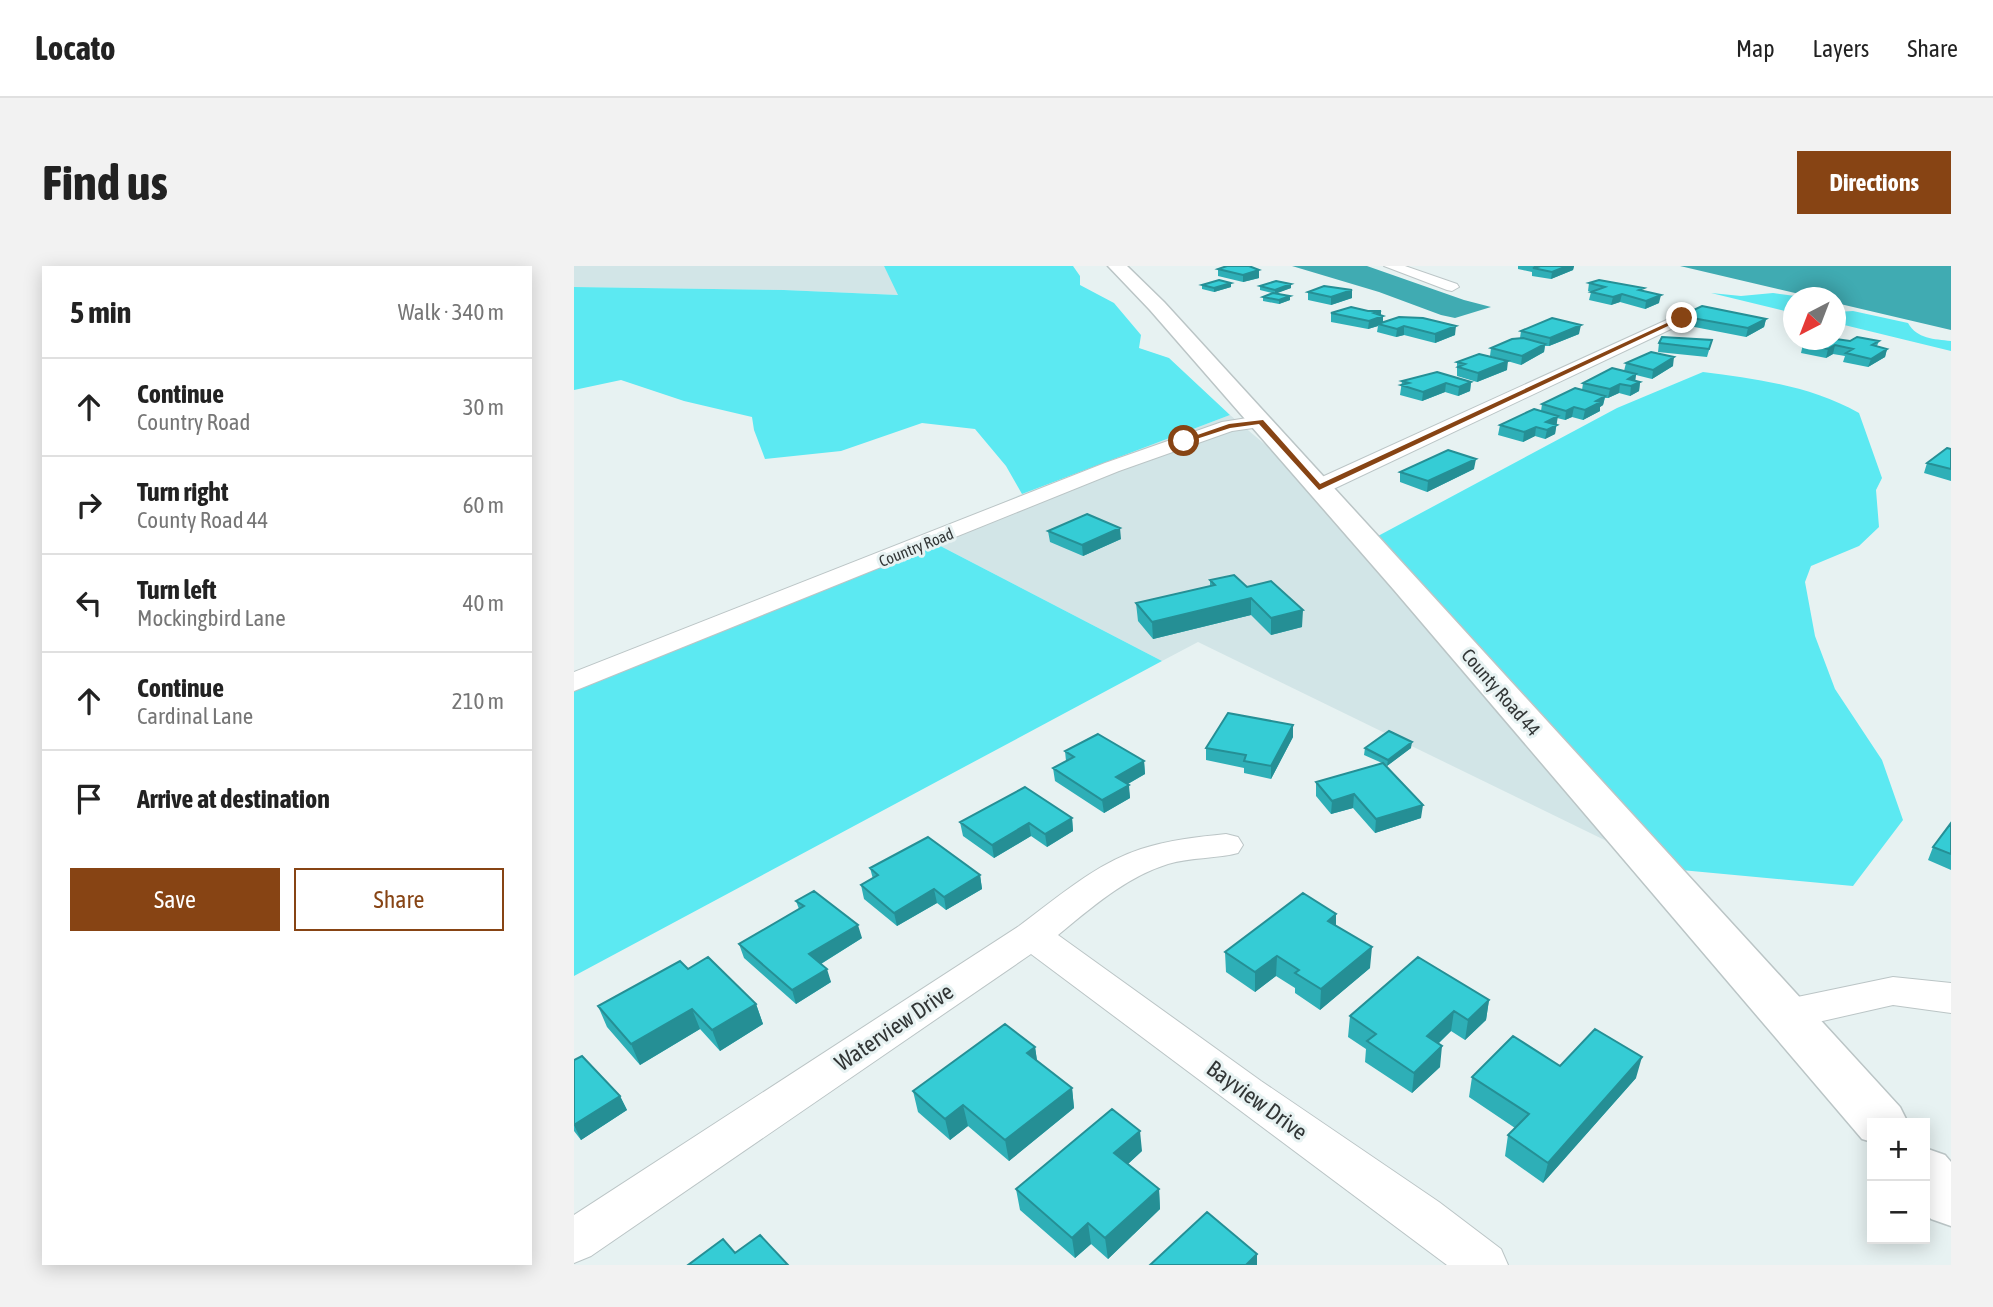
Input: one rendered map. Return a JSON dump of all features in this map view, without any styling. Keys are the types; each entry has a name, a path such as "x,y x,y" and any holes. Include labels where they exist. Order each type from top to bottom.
{"main road":[{"name":"County Road 44","path":"1117,266 1157,306 1319,487 1876,1118"},
{"path":"1930,1178 1951,1201"}],"street":[{"path":"1391,266 1452,287"},
{"path":"1319,487 1682,318"},
{"name":"Country Road","path":"574,682 1112,467 1229,426 1260,422"},
{"name":"Waterview Drive","path":"574,1241 1032,935 1105,881 1137,864 1170,852 1226,845"},
{"name":"Bayview Drive","path":"1032,935 1246,1093 1422,1217 1484,1265"},
{"path":"1783,1015 1893,991 1951,998"}],"shaded area":[{"path":"574,266 884,266 899,295 784,290 574,287"},
{"path":"884,266 1073,266 1080,276 1080,285 1114,303 1141,335 1139,348 1169,358 1230,415 1022,494 1006,466 975,429 922,423 841,451 765,459 752,417 684,401 621,380 574,390 574,287 784,290 898,295"},
{"path":"1292,266 1367,266 1491,307 1455,318"},
{"path":"1680,266 1951,266 1951,330 1846,305 1846,287 1783,287 1783,290"},
{"path":"1711,293 1741,296 1783,294 1783,311"},
{"path":"1846,311 1908,323 1921,335 1951,341 1951,351 1846,325"},
{"path":"1703,372 1803,390 1859,413 1882,478 1876,490 1879,527 1859,546 1811,566 1805,582 1815,636 1835,689 1882,760 1903,820 1853,886 1681,870 1378,536 1617,408"},
{"path":"1230,415 1279,456 1623,849 1198,642 1162,661 923,537 1022,494"},
{"path":"923,537 1162,661 574,976 574,676"}],"building":[{"path":"1227,266 1249,266 1259,270 1243,275 1218,269"},
{"path":"1534,266 1567,266 1552,272 1533,268 1537,267"},
{"path":"1219,280 1231,283 1214,288 1202,285"},
{"path":"1599,280 1644,288 1639,290 1661,295 1646,301 1622,294 1613,297 1591,292 1605,287 1589,283"},
{"path":"1276,281 1291,284 1275,290 1260,286"},
{"path":"1324,286 1352,290 1331,297 1308,292"},
{"path":"1273,293 1290,296 1279,300 1263,297"},
{"path":"1702,306 1766,319 1748,328 1681,316"},
{"path":"1351,307 1381,311 1374,313 1383,316 1369,321 1331,313"},
{"path":"1399,317 1423,318 1456,326 1435,334 1404,326 1397,329 1378,324"},
{"path":"1552,318 1581,325 1550,338 1521,331"},
{"path":"1662,337 1712,340 1709,349 1659,343"},
{"path":"1857,337 1879,341 1872,345 1887,349 1871,359 1846,353 1853,349 1846,347 1846,340"},
{"path":"1523,338 1545,344 1522,356 1491,348 1512,339"},
{"path":"1651,352 1674,357 1653,370 1626,363"},
{"path":"1479,354 1508,361 1478,373 1458,367 1465,364 1457,362"},
{"path":"1612,368 1636,374 1628,379 1640,382 1631,386 1620,384 1610,389 1583,383"},
{"path":"1437,372 1471,382 1459,387 1446,383 1423,392 1401,385 1409,383 1402,381"},
{"path":"1575,388 1605,396 1596,401 1601,402 1585,410 1574,407 1566,411 1542,404"},
{"path":"1534,409 1558,416 1546,422 1557,425 1547,430 1536,427 1524,432 1500,425"},
{"path":"1947,448 1951,449 1951,469 1927,463"},
{"path":"1448,450 1476,459 1428,481 1400,472"},
{"path":"1087,514 1120,528 1082,545 1048,531"},
{"path":"1234,575 1247,587 1271,581 1303,610 1271,618 1251,598 1152,622 1136,603 1215,585 1210,580"},
{"path":"1228,713 1293,725 1271,766 1244,761 1246,755 1206,748"},
{"path":"1389,731 1412,742 1388,760 1365,748"},
{"path":"1098,734 1144,761 1116,777 1129,785 1102,800 1053,768 1074,757 1065,751"},
{"path":"1383,763 1423,805 1376,819 1354,794 1332,801 1316,782"},
{"path":"1025,787 1072,818 1045,834 1029,823 992,845 960,822"},
{"path":"1951,823 1951,854 1933,847"},
{"path":"928,837 980,875 944,897 934,889 894,913 861,885 878,875 870,868"},
{"path":"814,891 858,925 809,954 827,969 792,990 739,944 804,906 796,901"},
{"path":"1303,893 1336,914 1328,921 1372,947 1321,989 1295,973 1299,970 1277,956 1255,972 1225,952"},
{"path":"708,957 756,1004 712,1030 692,1009 631,1044 598,1006 680,961 688,969"},
{"path":"1418,957 1489,1000 1468,1020 1454,1011 1427,1036 1442,1046 1414,1073 1367,1041 1376,1034 1350,1016"},
{"path":"1005,1024 1035,1047 1027,1053 1072,1088 1005,1140 963,1105 945,1119 913,1091"},
{"path":"1595,1029 1642,1057 1548,1163 1508,1135 1529,1114 1472,1077 1513,1036 1560,1066"},
{"path":"582,1056 620,1096 574,1125 574,1060"},
{"path":"1112,1109 1140,1131 1114,1153 1159,1189 1105,1238 1088,1223 1072,1238 1016,1189"},
{"path":"1207,1212 1257,1254 1246,1265 1150,1265"},
{"path":"760,1235 788,1265 688,1265 723,1239 735,1253"}],"route":[{"path":"1184,441 1229,426 1260,422 1319,487 1682,318"}]}
